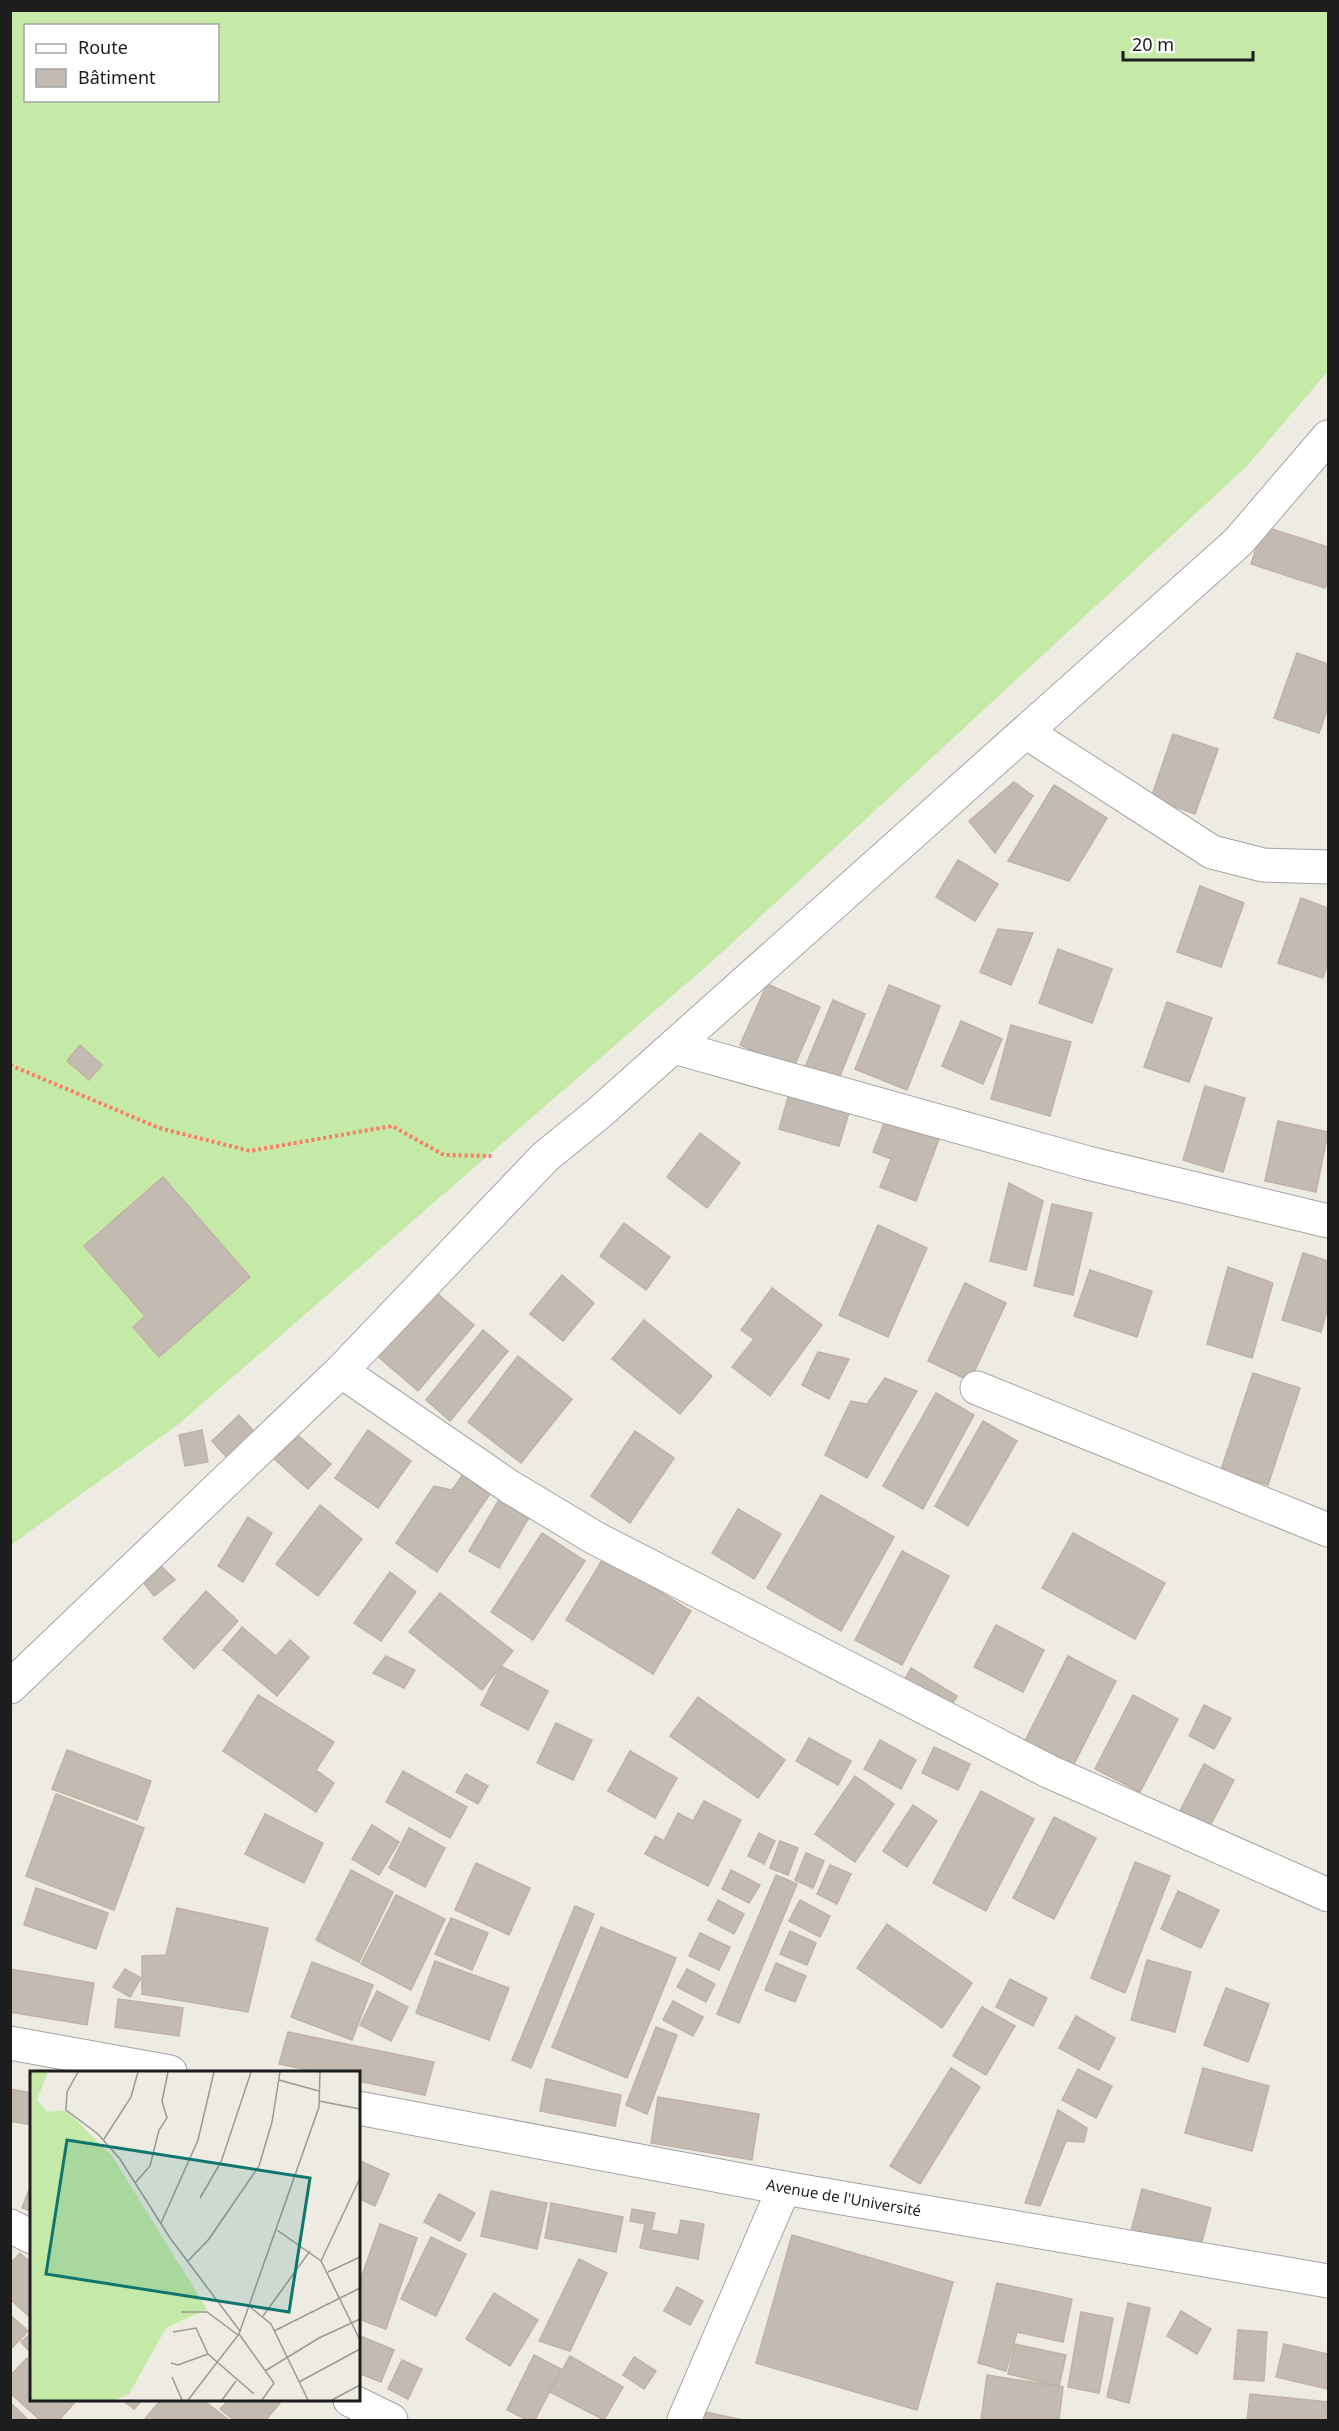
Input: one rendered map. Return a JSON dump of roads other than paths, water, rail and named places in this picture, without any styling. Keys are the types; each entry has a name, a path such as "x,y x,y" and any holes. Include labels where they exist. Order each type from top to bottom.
{"street":[{"path":"10,1687 341,1371 545,1157 674,1047 910,833 1238,542 1329,437"},
{"path":"1026,732 1212,852 1263,866 1329,867"},
{"path":"674,1047 1088,1163 1329,1221"},
{"path":"341,1371 510,1487 595,1538 1048,1771 1329,1895"},
{"path":"977,1388 1329,1530"},
{"path":"10,2043 159,2071"},
{"name":"Avenue de l'Université","path":"360,2108 784,2188 1329,2281"},
{"path":"684,2421 784,2188"},
{"path":"10,2226 30,2236"},
{"path":"352,2401 391,2421"}]}
